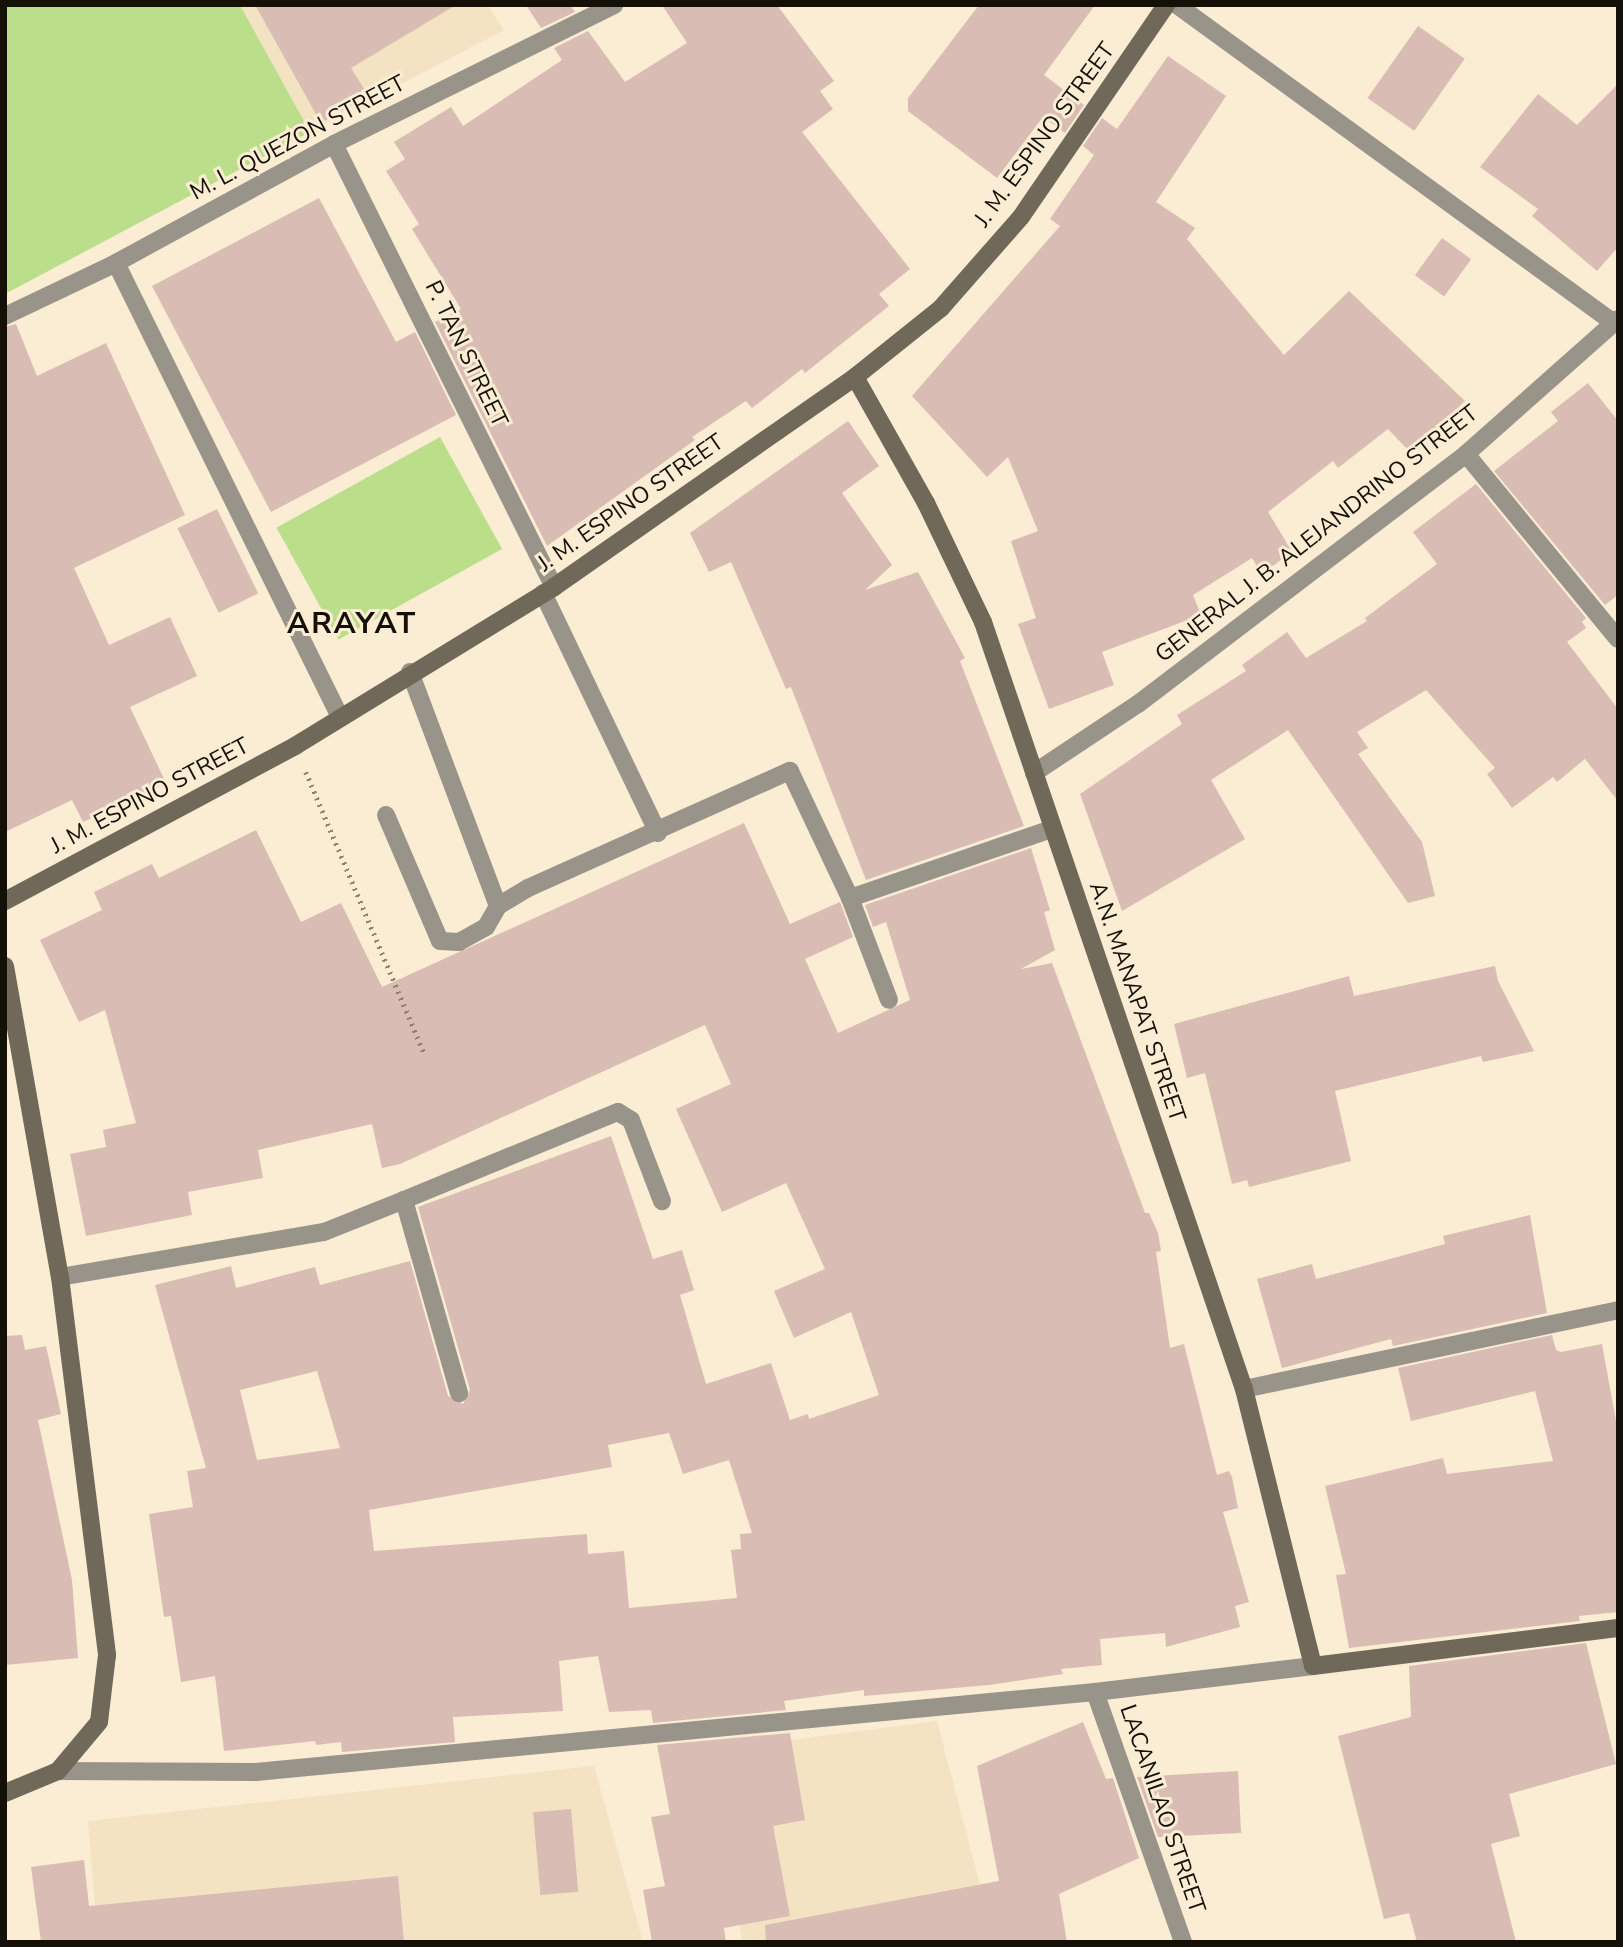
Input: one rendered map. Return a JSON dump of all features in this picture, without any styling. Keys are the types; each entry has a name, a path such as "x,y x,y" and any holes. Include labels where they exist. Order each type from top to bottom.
{"street":[{"name":"M. L. QUEZON STREET","path":"5,316 116,263 334,144 614,5"},
{"name":"J. M. ESPINO STREET","path":"5,901 295,746 410,671 549,590 855,377 941,308 1021,217 1166,5"},
{"path":"1177,5 1616,321"},
{"name":"P. TAN STREET","path":"334,144 549,590 658,833"},
{"path":"116,263 340,717"},
{"name":"GENERAL J. B. ALEJANDRINO STREET","path":"1034,773 1138,704 1466,454 1616,321"},
{"name":"A.N. MANAPAT STREET","path":"855,377 926,503 983,622 1244,1389 1313,1666"},
{"path":"1466,454 1618,639"},
{"path":"410,671 498,905"},
{"path":"386,815 440,941 459,942 486,927 498,905 790,771 850,898 889,1000"},
{"path":"850,898 1052,829"},
{"path":"5,966 60,1277 107,1655 99,1722 58,1771"},
{"path":"60,1277 324,1232 618,1112 631,1120 662,1201"},
{"path":"404,1200 459,1393"},
{"path":"1244,1389 1618,1310"},
{"path":"5,1793 58,1771 256,1772 1095,1692 1618,1628"},
{"name":"LACANILAO STREET","path":"1095,1692 1183,1942"}],"path":[{"path":"295,746 424,1053"}],"shaded area":[{"path":"240,5 487,5 504,30 310,132"},
{"path":"937,1721 995,1942 742,1942 713,1750"},
{"path":"594,1766 643,1942 98,1942 88,1821"}],"green space":[{"path":"5,5 240,5 310,132 5,294"},
{"path":"440,437 502,549 339,640 276,528"}],"building":[{"path":"255,5 456,5 351,68 368,95 321,123"},
{"path":"526,5 570,5 575,12 541,28"},
{"path":"662,5 777,5 834,81 820,91 833,109 802,132 910,269 879,294 889,306 805,373 802,369 752,408 746,401 692,437 695,440 547,546 435,322 461,309 412,229 419,224 386,171 405,159 394,142 451,107 463,126 562,60 554,48 588,31 625,82 687,43"},
{"path":"979,5 1095,5 1044,75 1084,105 1065,133 1043,117 997,178 908,111 908,98"},
{"path":"1418,26 1465,59 1414,131 1368,98"},
{"path":"1168,56 1226,96 1156,202 1195,228 1187,239 1284,355 1349,291 1465,401 1411,453 1388,429 1338,468 1333,461 1268,512 1293,553 1261,573 1252,558 1193,595 1201,615 1102,652 1114,685 1049,709 1018,624 1036,618 1011,541 1038,531 1008,457 987,477 912,396 1060,226 1050,219 1094,155 1083,146 1102,118 1117,129"},
{"path":"1618,84 1618,247 1597,271 1532,216 1538,209 1480,167 1538,94 1577,125"},
{"path":"319,198 396,342 415,332 456,415 271,512 152,286"},
{"path":"1442,238 1471,259 1444,296 1415,275"},
{"path":"16,324 37,376 106,343 185,515 74,568 109,645 170,617 197,676 130,707 166,783 83,822 72,800 5,832 5,327"},
{"path":"1588,383 1618,421 1618,595 1605,605 1494,471 1558,421 1551,412"},
{"path":"848,421 879,466 842,493 892,565 865,590 918,572 965,658 960,661 1024,826 866,880 791,687 786,689 731,562 709,572 690,533"},
{"path":"1476,484 1586,618 1582,622 1586,628 1567,642 1618,709 1618,801 1585,759 1557,782 1553,777 1512,808 1487,774 1495,768 1426,690 1357,732 1368,748 1358,754 1422,842 1435,896 1408,903 1288,730 1211,780 1245,839 1122,911 1080,794 1182,724 1177,715 1246,671 1242,665 1287,632 1306,658 1367,621 1365,618 1437,564 1413,532"},
{"path":"217,509 258,593 219,613 177,528"},
{"path":"744,823 790,924 840,902 853,937 805,959 838,1033 910,1000 886,922 873,927 865,905 1031,848 1050,910 1044,912 1055,950 1021,969 1052,963 1145,1213 1149,1213 1158,1233 1161,1251 1156,1252 1170,1348 1184,1344 1217,1475 1229,1471 1232,1477 1238,1508 1223,1512 1249,1602 1235,1606 1240,1627 1166,1647 1165,1633 1100,1639 1102,1665 1061,1669 1063,1674 989,1685 864,1696 864,1690 784,1701 786,1710 653,1723 651,1710 609,1712 598,1656 559,1661 563,1711 453,1717 455,1742 342,1752 341,1742 316,1745 315,1741 224,1751 215,1676 181,1682 171,1616 164,1617 149,1514 193,1507 187,1471 206,1468 155,1285 231,1266 236,1288 315,1267 320,1285 410,1261 448,1396 463,1404 470,1390 418,1207 611,1136 653,1259 682,1250 694,1290 680,1295 706,1384 771,1363 790,1420 808,1414 809,1419 879,1395 851,1312 794,1338 774,1291 825,1269 786,1183 722,1212 676,1109 731,1084 705,1025 400,1164 382,1168 372,1124 258,1150 263,1178 188,1192 192,1215 86,1236 70,1154 106,1147 103,1130 136,1123 105,1010 79,1022 40,940 102,910 94,892 152,864 159,878 256,830 301,922 341,903 382,987","holes":["317,1371 340,1448 257,1460 240,1390","669,1433 683,1474 729,1460 752,1533 740,1534 741,1549 731,1550 737,1598 629,1608 624,1551 588,1554 587,1534 374,1551 369,1510 612,1467 608,1445"]},
{"path":"1495,966 1498,981 1534,1051 1483,1062 1481,1056 1335,1091 1351,1161 1249,1187 1247,1180 1232,1184 1205,1073 1187,1078 1174,1024 1349,976 1354,996"},
{"path":"1530,1215 1547,1313 1393,1346 1391,1339 1282,1368 1257,1279 1312,1264 1316,1279 1445,1244 1443,1236"},
{"path":"22,1335 25,1350 46,1346 61,1414 38,1420 72,1580 78,1658 5,1665 5,1336"},
{"path":"1552,1335 1556,1350 1561,1352 1602,1344 1618,1432 1618,1612 1579,1616 1580,1621 1349,1648 1336,1575 1346,1574 1325,1486 1443,1458 1447,1474 1553,1461 1535,1391 1411,1421 1398,1368"},
{"path":"1586,1643 1616,1764 1509,1794 1520,1836 1491,1844 1516,1942 1417,1942 1409,1913 1384,1919 1338,1736 1411,1717 1409,1666"},
{"path":"1083,1722 1106,1779 1113,1778 1139,1858 1059,1894 1067,1942 766,1942 765,1925 999,1881 977,1766"},
{"path":"790,1733 805,1820 773,1826 790,1916 724,1928 726,1942 652,1942 643,1890 665,1886 651,1817 670,1814 657,1745"},
{"path":"1238,1771 1241,1833 1158,1837 1137,1777"},
{"path":"571,1809 578,1892 540,1895 533,1812"},
{"path":"84,1860 89,1906 398,1876 404,1942 41,1942 31,1867"}],"district":[{"name":"ARAYAT","path":"352,624"}]}
